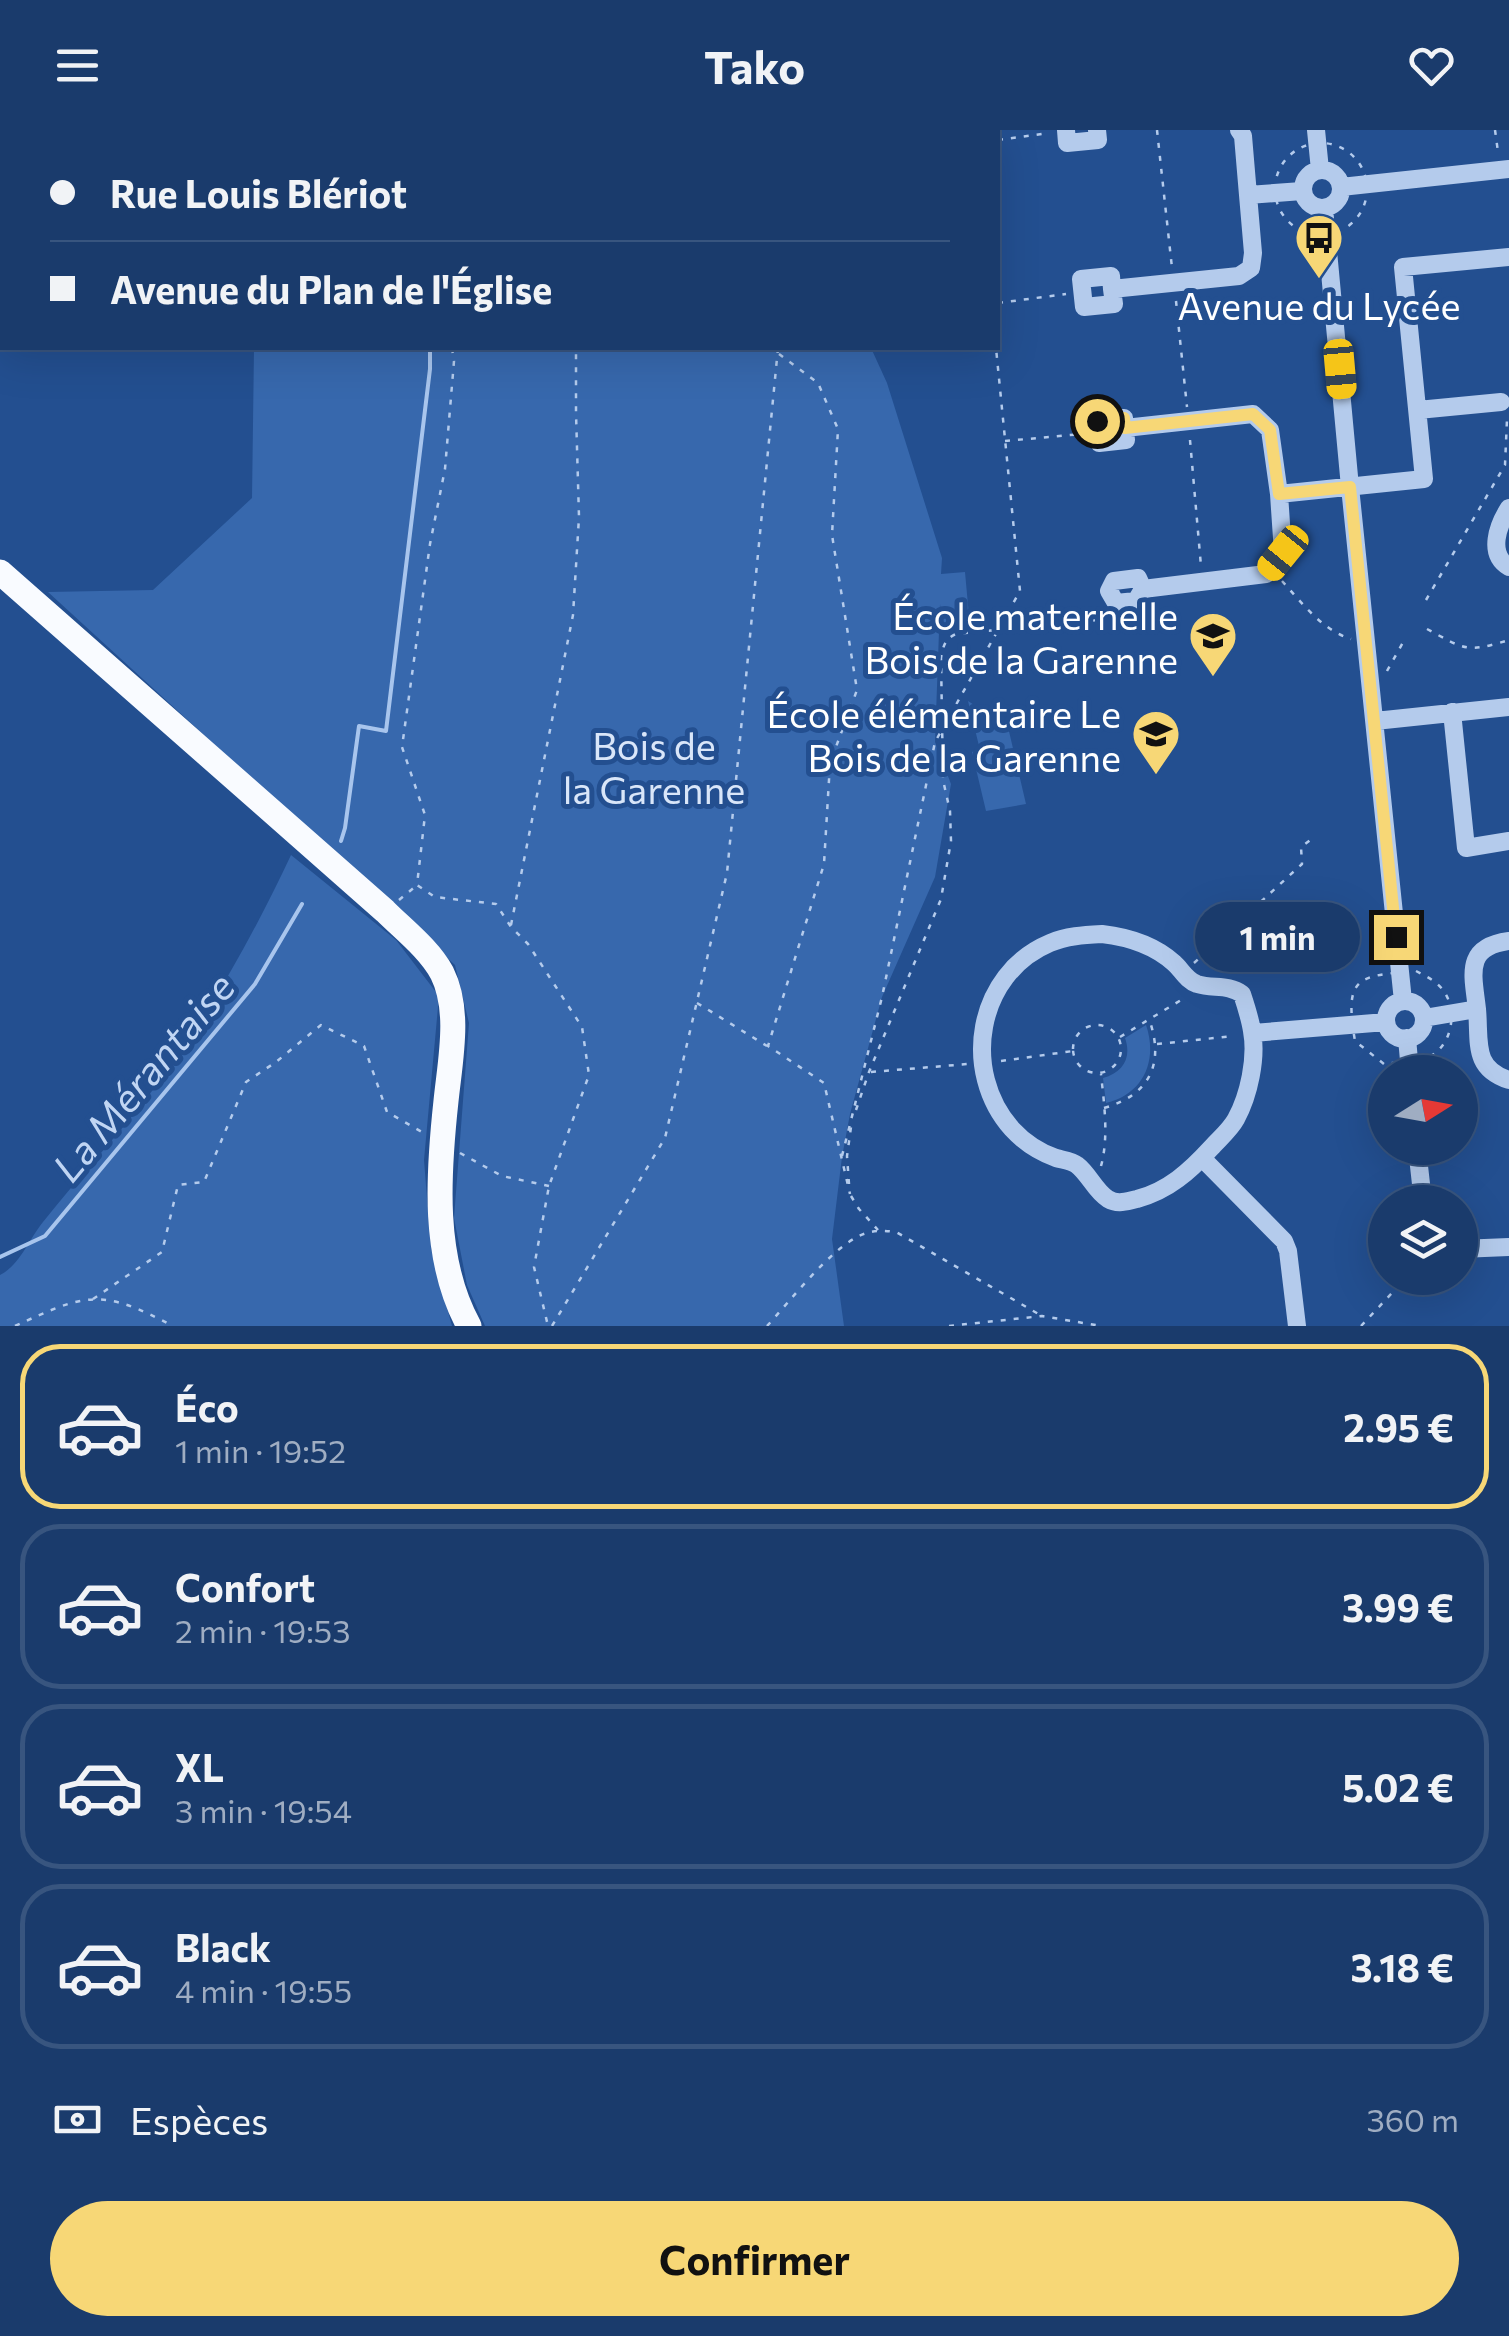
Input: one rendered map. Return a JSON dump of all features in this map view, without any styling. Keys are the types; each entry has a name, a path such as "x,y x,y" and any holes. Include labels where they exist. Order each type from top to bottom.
{"main road":[{"path":"0,572 385,911 434,961 449,996 452,1024 440,1191 444,1244 449,1276 469,1326"}],"street":[{"path":"1066,131 1067,143 1098,140 1097,130"},
{"path":"1082,292 1081,279 1112,276 1112,289 1239,276 1251,268 1243,136 1239,130"},
{"path":"1317,137 1320,170"},
{"path":"1341,187 1504,164"},
{"path":"1320,170 1331,172 1341,187 1335,203 1324,208 1307,202 1302,191 1308,174 1320,170"},
{"path":"1248,195 1302,191"},
{"path":"1324,208 1403,1000"},
{"path":"1279,494 1424,480 1403,267 1509,257"},
{"path":"1418,410 1504,404"},
{"path":"1098,432 1097,421 1124,418 1125,428 1253,414 1270,430 1279,494 1283,553 1266,574 1143,589 1138,578 1114,580 1109,591 1116,603"},
{"path":"1509,508 1496,538 1499,559 1509,567"},
{"path":"1375,721 1509,706"},
{"path":"1452,712 1466,848 1509,841"},
{"path":"1121,936 1156,951 1187,978 1204,985 1228,987 1242,994 1253,1034 1253,1060 1235,1121 1170,1186 1148,1196 1114,1202 1076,1164 1032,1147 998,1110 988,1091 982,1063 987,1014 1015,967 1048,944 1070,937 1121,936"},
{"path":"1509,940 1482,949 1472,964 1482,1062 1492,1074 1509,1080"},
{"path":"1403,1000 1420,1007 1424,1018 1418,1034 1407,1038 1396,1036 1386,1022 1389,1010 1403,1000"},
{"path":"1424,1018 1477,1009"},
{"path":"1253,1034 1386,1022"},
{"path":"1407,1038 1408,1055"},
{"path":"1202,1158 1284,1241 1297,1326"},
{"path":"1478,1248 1509,1247"}],"path":[{"path":"1157,130 1202,582"},
{"path":"1496,130 1504,164"},
{"path":"1000,140 1066,131"},
{"path":"1317,137 1352,154 1364,172 1365,182 1367,198 1358,218 1340,232 1309,234 1284,218 1277,206 1276,172 1282,160 1317,137"},
{"path":"1000,303 1082,292"},
{"path":"452,350 445,469 430,544 402,747 425,815 417,885 435,898 496,904 528,944 582,1027 589,1075 549,1186 534,1267 550,1326"},
{"path":"511,927 572,615 579,517 576,350"},
{"path":"550,1326 665,1138 727,873 778,350"},
{"path":"768,1046 824,864 830,763 857,690 832,535 838,429 818,382 778,350"},
{"path":"842,1158 882,998 934,742 1020,591 996,350"},
{"path":"1426,600 1505,465 1504,404"},
{"path":"1005,441 1098,432"},
{"path":"1270,569 1319,621 1354,640"},
{"path":"850,1194 848,1156 852,1120 941,899 951,841 941,730 944,646 956,634 1108,619 1116,603"},
{"path":"1427,628 1471,649 1509,640"},
{"path":"1383,678 1406,637"},
{"path":"1179,969 1189,967 1302,864 1301,847 1313,838"},
{"path":"1119,1038 1204,985"},
{"path":"696,1002 824,1083 850,1194 878,1230"},
{"path":"1104,1108 1131,1098 1147,1082 1156,1057 1148,1019"},
{"path":"1092,1025 1104,1026 1119,1038 1122,1048 1119,1060 1101,1072 1083,1068 1074,1052 1075,1040 1092,1025"},
{"path":"94,1299 162,1252 178,1186 204,1182 246,1082 321,1026 364,1046 388,1112 502,1176 549,1186"},
{"path":"1156,1044 1253,1034"},
{"path":"1096,1187 1104,1156 1101,1072"},
{"path":"767,1326 829,1258 856,1237 878,1230 896,1232 1042,1316"},
{"path":"1361,1326 1390,1295"},
{"path":"15,1326 84,1298 134,1306 172,1326"},
{"path":"949,1326 1042,1316 1101,1326"}],"green space":[{"name":"Bois de la Garenne","path":"254,350 872,350 887,383 942,558 941,574 965,572 970,627 943,629 940,604 935,742 951,784 935,877 882,997 850,1114 832,1239 844,1326 485,1326 467,1285 454,1218 469,1023 455,965 48,592 153,590 252,498"},
{"path":"968,701 1008,727 1026,804 986,811 972,752 980,750"},
{"path":"291,855 396,940 439,996 424,1160 431,1249 452,1326 0,1326 0,1275 19,1258 43,1222 133,1115 188,1041 260,918"},
{"path":"1146,1025 1150,1051 1145,1074 1130,1092 1106,1103 1103,1078 1124,1063 1125,1038"}],"waterway":[{"path":"341,841 359,726 386,731 430,350"},
{"name":"La Mérantaise","path":"0,1257 45,1236 255,984 302,904"}],"place":[{"name":"Avenue du Lycée","path":"1319,280"},
{"name":"École maternelle Bois de la Garenne","path":"1213,678"},
{"name":"École élémentaire Le Bois de la Garenne","path":"1156,776"}],"route":[{"path":"1097,421 1124,418 1125,428 1253,414 1270,430 1279,494 1350,487 1396,937"}]}
